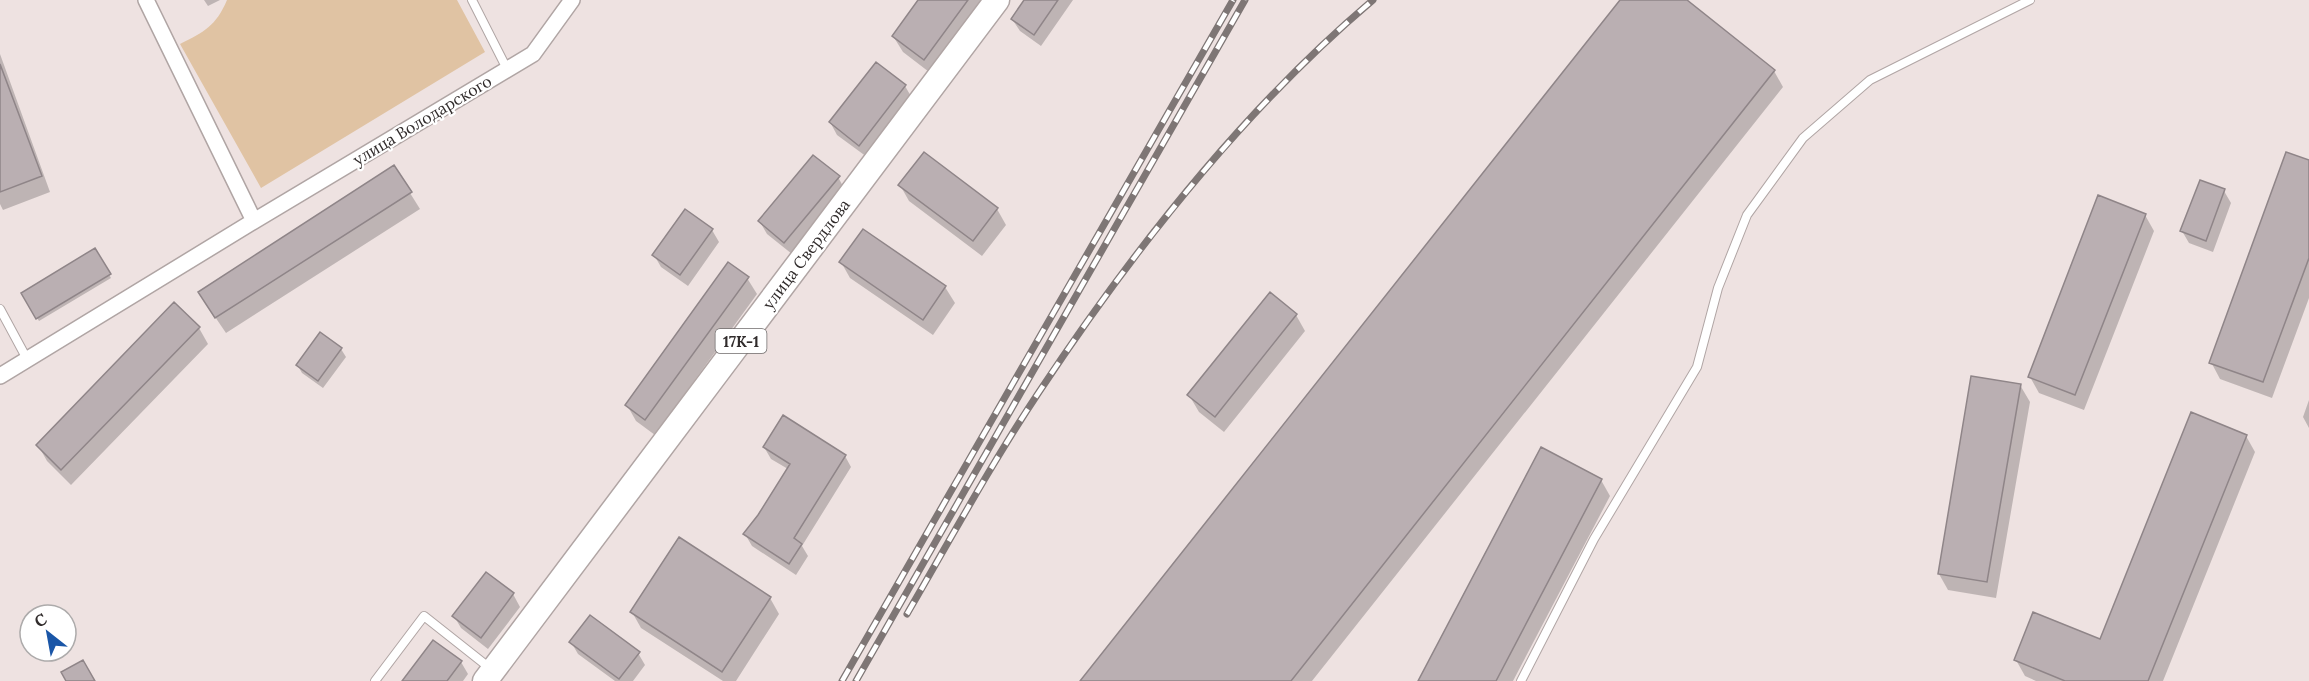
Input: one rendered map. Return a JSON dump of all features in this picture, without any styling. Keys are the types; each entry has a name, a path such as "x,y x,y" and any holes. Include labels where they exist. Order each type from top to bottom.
{"main road":[{"name":"улица Свердлова","path":"489,676 997,0"}],"street":[{"path":"146,0 254,221"},
{"name":"улица Володарского","path":"0,376 533,54 572,0"}],"lane":[{"path":"472,0 507,69"},
{"path":"1521,681 1594,539 1697,367 1718,288 1747,215 1803,138 1870,80 2030,0"},
{"path":"0,309 27,359"},
{"path":"375,681 424,616 489,676"}],"shaded area":[{"path":"227,0 457,0 485,52 261,188 180,44 196,36 214,22"}],"building":[{"path":"918,0 968,0 924,60 892,36"},
{"path":"1024,0 1058,0 1034,35 1011,19"},
{"path":"1620,0 1687,0 1775,70 1291,681 1080,681"},
{"path":"876,62 906,85 859,146 829,122"},
{"path":"0,64 42,176 0,192"},
{"path":"924,152 998,208 973,241 898,185"},
{"path":"2286,152 2309,160 2309,258 2263,382 2209,363"},
{"path":"813,155 840,176 784,243 758,221"},
{"path":"394,165 412,192 215,318 198,292"},
{"path":"2200,180 2225,189 2206,241 2180,231"},
{"path":"2098,195 2146,214 2075,395 2028,377"},
{"path":"685,209 713,229 680,275 652,255"},
{"path":"863,229 946,286 923,320 839,262"},
{"path":"95,248 111,274 36,319 21,293"},
{"path":"728,262 749,277 645,420 625,405"},
{"path":"1270,292 1297,314 1215,417 1187,395"},
{"path":"174,302 200,327 61,470 36,445"},
{"path":"320,332 342,348 318,381 296,365"},
{"path":"1971,376 2021,384 1987,582 1938,574"},
{"path":"2191,412 2247,435 2148,681 2065,681 2014,660 2033,612 2100,639"},
{"path":"783,415 846,455 794,538 802,544 789,564 743,534 758,515 790,464 763,447"},
{"path":"1541,447 1602,479 1496,681 1418,681"},
{"path":"679,537 771,597 722,672 630,612"},
{"path":"486,572 514,593 481,638 452,616"},
{"path":"590,615 640,652 619,679 569,642"},
{"path":"433,640 462,661 447,681 402,681"},
{"path":"83,660 95,681 66,681 61,672"}],"railway":[{"path":"842,681 1233,0"},
{"path":"856,681 1245,0"},
{"path":"907,614 1021,419 1112,287 1151,235 1192,184 1280,87 1373,0"}]}
